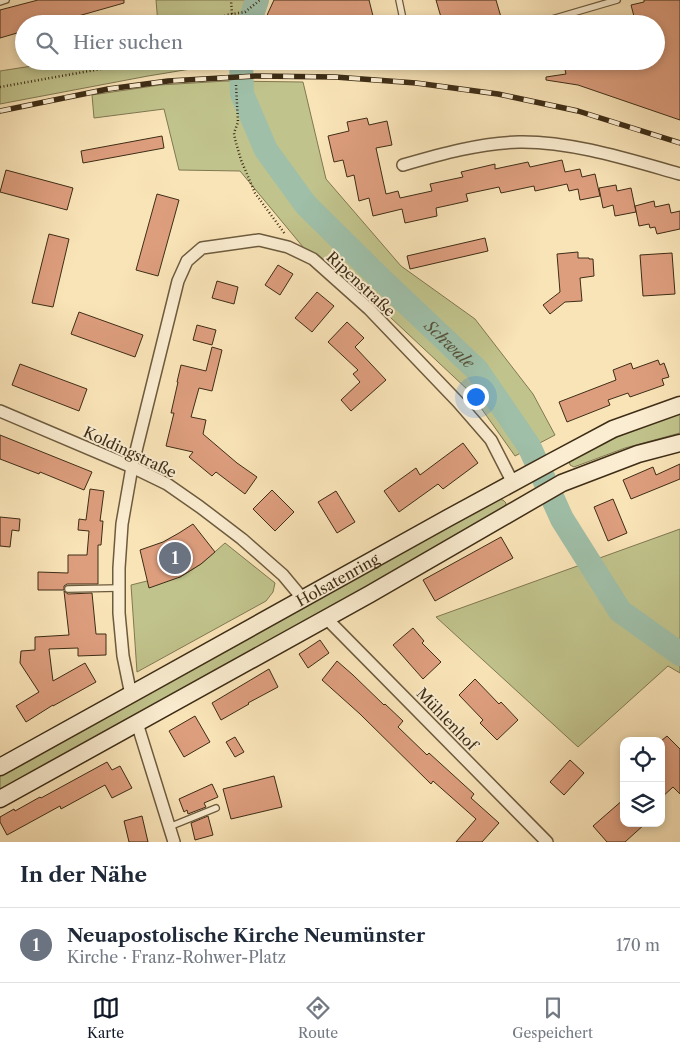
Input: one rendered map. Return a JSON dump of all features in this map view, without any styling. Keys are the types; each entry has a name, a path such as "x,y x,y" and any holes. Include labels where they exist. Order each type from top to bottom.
{"main road":[{"name":"Holsatenring","path":"0,767 551,462 613,429 680,405"},
{"name":"Holsatenring","path":"0,799 379,589 562,483 638,454 680,443"}],"street":[{"path":"403,165 464,149 519,142 545,143 568,147 621,158 680,174"},
{"name":"Ripenstraße","path":"131,695 127,683 123,656 119,612 122,524 132,466 178,281 187,261 202,248 259,240 288,247 313,259 369,309 458,402 491,440 519,480"},
{"name":"Koldingstraße","path":"0,411 132,466 166,484 242,539 283,575 303,598"},
{"name":"Mühlenhof","path":"326,618 547,842"},
{"path":"136,723 174,842"}],"lane":[{"path":"0,2 6,0"},
{"path":"399,0 402,15"},
{"path":"566,15 617,0"},
{"path":"68,589 119,588"},
{"path":"169,827 216,808"}],"path":[{"path":"231,0 232,14"},
{"path":"226,15 244,12 260,0"},
{"path":"0,87 95,70"},
{"path":"236,85 238,122 234,133 241,160 255,193 286,235 288,247"}],"green space":[{"path":"156,0 266,0 260,15 157,15"},
{"path":"15,69 184,70 0,104 0,71"},
{"path":"226,81 303,82 326,179 401,266 475,319 533,394 555,435 515,456 469,391 375,303 313,259 240,171 179,170 164,109 94,118 92,95 160,85"},
{"path":"680,411 680,433 625,448 574,467 570,465 569,460 600,444"},
{"path":"497,499 503,500 506,503 505,509 0,792 0,776"},
{"path":"680,529 680,673 668,666 578,747 436,617"},
{"path":"225,543 275,583 273,592 266,601 137,672 131,585 180,577 201,564"}],"building":[{"path":"38,0 124,0 124,3 82,15 15,15 15,34 0,38 0,10"},
{"path":"274,0 369,0 373,15 267,15"},
{"path":"436,0 496,0 500,15 440,15"},
{"path":"644,0 680,0 680,120 578,85 546,80 546,77 566,74 565,70 665,70 665,15 634,15 631,5 644,2"},
{"path":"367,118 369,125 387,121 392,145 376,148 386,194 398,191 400,198 432,191 430,184 463,177 461,172 495,164 495,169 528,162 530,167 562,160 565,172 580,169 582,177 595,174 600,196 580,200 578,189 569,191 567,184 535,191 534,186 501,193 499,187 466,194 468,201 436,208 437,216 405,223 402,209 373,216 369,198 359,201 354,175 347,177 343,160 334,162 328,136 349,131 347,122"},
{"path":"162,136 164,148 83,163 81,151"},
{"path":"6,170 73,188 67,210 0,192"},
{"path":"616,185 617,191 631,188 636,212 615,216 613,205 603,208 599,188"},
{"path":"157,194 179,200 158,276 136,270"},
{"path":"654,201 655,207 669,204 671,213 680,211 680,229 657,234 655,227 650,228 649,224 639,226 635,206"},
{"path":"49,234 69,239 53,307 32,303"},
{"path":"485,238 488,251 410,269 407,256"},
{"path":"578,252 578,258 593,259 594,276 580,278 582,301 565,302 550,314 543,305 560,292 557,254"},
{"path":"672,253 675,294 643,296 640,255"},
{"path":"278,265 293,274 280,295 265,285"},
{"path":"217,281 238,287 234,304 212,298"},
{"path":"317,292 334,306 312,332 295,318"},
{"path":"79,312 143,335 135,357 71,334"},
{"path":"347,322 364,338 355,347 386,380 351,411 341,400 360,382 353,374 358,370 328,342"},
{"path":"197,325 216,330 212,345 193,340"},
{"path":"212,347 222,350 212,391 199,388 191,417 206,420 203,434 237,463 257,477 245,494 216,472 212,476 189,457 193,452 166,446 174,413 171,413 181,365 206,371"},
{"path":"658,360 660,365 664,363 669,377 662,379 664,385 630,397 628,393 608,400 610,405 567,422 559,402 616,380 613,370 631,363 633,369"},
{"path":"20,364 87,389 79,411 12,385"},
{"path":"0,435 92,472 84,490 40,472 39,474 0,459"},
{"path":"463,443 478,463 443,489 438,484 399,512 384,491 416,468 420,475"},
{"path":"680,464 680,479 631,499 623,480 653,467 656,475"},
{"path":"90,489 104,491 100,521 103,521 101,545 98,545 98,584 67,584 64,586 64,590 38,590 38,572 68,573 68,555 87,555 89,531 78,530 79,519 86,520"},
{"path":"272,490 294,512 275,531 253,509"},
{"path":"336,491 355,522 337,533 318,502"},
{"path":"613,499 627,533 608,541 594,507"},
{"path":"0,517 20,519 19,531 12,530 10,547 0,546"},
{"path":"193,524 215,552 201,564 180,577 149,588 140,550 163,542"},
{"path":"501,537 513,558 435,601 423,580"},
{"path":"64,591 68,594 92,593 96,634 106,634 106,655 78,656 78,648 49,649 53,681 85,663 96,682 26,722 16,706 39,692 20,663 21,651 35,650 35,637 69,635"},
{"path":"413,628 424,641 422,643 441,662 423,679 393,645"},
{"path":"320,640 329,653 308,668 299,654"},
{"path":"337,661 403,721 398,727 427,755 429,753 474,794 471,798 499,823 482,842 456,842 476,819 433,781 431,784 360,714 322,680"},
{"path":"269,669 278,687 221,720 212,703"},
{"path":"475,679 499,704 501,702 518,720 497,740 480,723 483,720 459,695"},
{"path":"195,716 210,742 184,757 169,731"},
{"path":"667,736 680,749 680,794 673,787 665,794 665,738"},
{"path":"235,737 244,752 235,757 226,742"},
{"path":"570,760 584,773 564,795 550,782"},
{"path":"107,762 112,770 120,766 132,788 112,798 105,785 61,809 60,806 7,835 0,822 0,817 41,798"},
{"path":"274,776 282,807 231,819 223,789"},
{"path":"212,784 218,797 204,803 206,807 188,814 187,810 184,812 179,799"},
{"path":"620,802 620,827 642,827 625,842 607,842 593,826"},
{"path":"142,816 148,842 129,842 124,821"},
{"path":"208,816 213,835 195,840 191,823"}],"waterway":[{"name":"Schwale","path":"252,15 257,0"},
{"name":"Schwale","path":"241,70 242,94 266,150 306,205 477,370 529,446 562,519 620,611 680,654"}],"railway":[{"path":"0,111 108,89 168,81 256,76 335,77 416,83 498,94 578,111 680,143"}],"place":[{"name":"Neuapostolische Kirche Neumünster","path":"175,558"}]}
